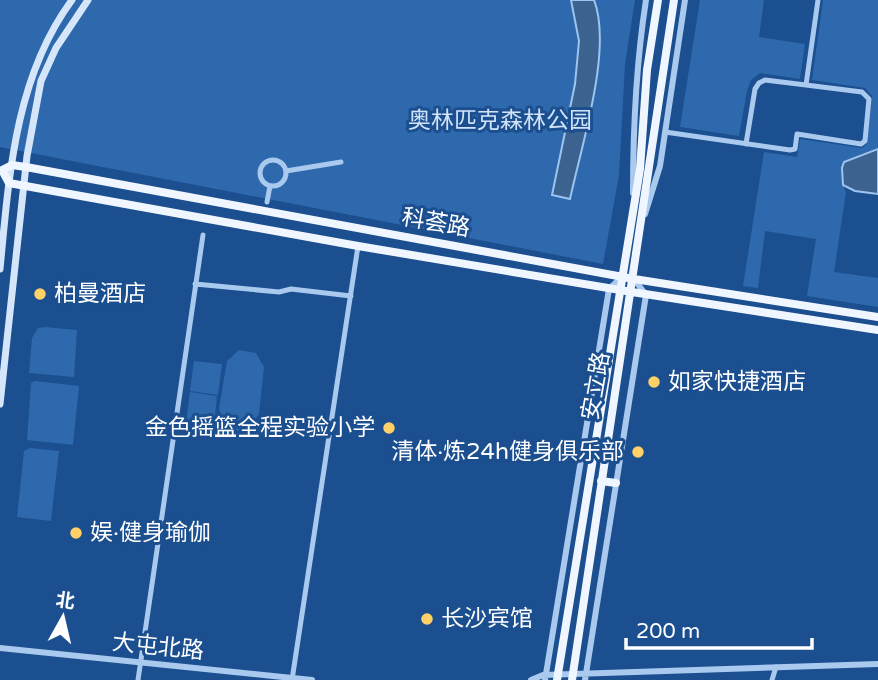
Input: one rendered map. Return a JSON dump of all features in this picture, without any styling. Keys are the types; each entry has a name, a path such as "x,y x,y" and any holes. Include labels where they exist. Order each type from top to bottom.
{"main road":[{"path":"0,269 9,183 2,170 12,165 30,77 72,0"},
{"path":"0,404 26,167 41,81 56,48 88,0"},
{"name":"安立路","path":"557,677 640,169 647,70 658,0"},
{"name":"安立路","path":"573,677 674,0"},
{"name":"科荟路","path":"12,165 622,277 878,317"},
{"name":"科荟路","path":"9,183 609,289 878,330"},
{"path":"601,481 616,483"}],"street":[{"name":"安立路","path":"633,209 633,128 639,41 646,0"},
{"name":"安立路","path":"642,223 660,166 685,0"},
{"path":"806,85 818,0"},
{"path":"665,132 746,144 790,150 794,149 797,134 861,144 865,141 869,99 862,92 765,80 755,89 746,144"},
{"path":"276,160 286,171 284,181 276,186 264,183 260,176 263,164 276,160"},
{"path":"286,171 341,162"},
{"path":"0,189 9,183"},
{"path":"267,202 270,186"},
{"path":"138,680 203,235"},
{"path":"292,679 358,246"},
{"path":"609,289 622,277"},
{"path":"634,279 646,295"},
{"path":"195,284 279,292 291,289 351,296"},
{"name":"安立路","path":"546,678 609,289"},
{"name":"安立路","path":"585,677 646,295"},
{"name":"大屯北路","path":"0,648 312,680"},
{"path":"531,680 878,664"},
{"path":"774,680 776,667"}],"green space":[{"name":"奥林匹克森林公园","path":"0,0 635,0 625,64 619,175 603,264 0,147"},
{"path":"700,0 764,0 759,37 805,44 800,79 760,73 751,80 739,136 680,127"},
{"path":"823,0 878,0 878,149 843,185 846,192 834,272 878,278 878,307 807,296 816,239 765,231 758,288 743,286 764,152 797,157 800,139 862,148 867,144 872,96 865,88 812,80"},
{"path":"38,328 77,330 74,377 29,373 32,338"},
{"path":"239,350 256,353 264,367 259,414 249,428 238,431 223,424 219,408 227,361"},
{"path":"194,361 222,364 218,395 190,391"},
{"path":"35,381 79,386 73,445 27,440 31,383"},
{"path":"190,392 217,396 214,426 186,423"},
{"path":"30,448 59,451 51,521 17,517 24,451"}],"shaded area":[{"path":"571,0 594,0 599,20 600,44 593,98 570,199 552,195 575,84 579,41"},
{"path":"878,149 878,194 855,191 843,185 844,162"}],"place":[{"name":"柏曼酒店","path":"40,294"},
{"name":"如家快捷酒店","path":"654,382"},
{"name":"金色摇篮全程实验小学","path":"389,428"},
{"name":"清体·炼24h健身俱乐部","path":"638,452"},
{"name":"娱·健身瑜伽","path":"76,533"},
{"name":"长沙宾馆","path":"427,619"}]}
